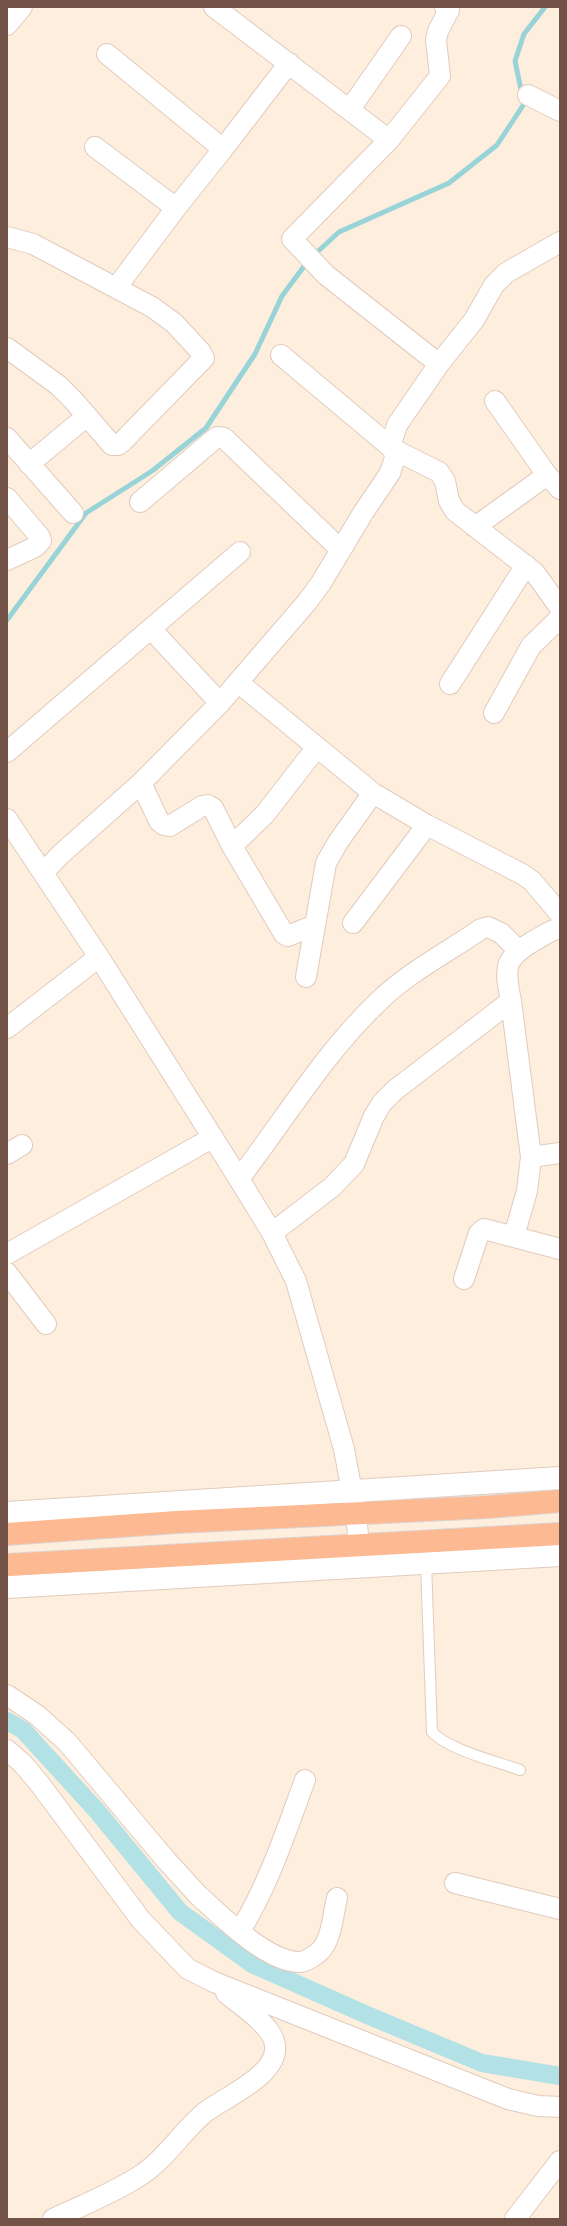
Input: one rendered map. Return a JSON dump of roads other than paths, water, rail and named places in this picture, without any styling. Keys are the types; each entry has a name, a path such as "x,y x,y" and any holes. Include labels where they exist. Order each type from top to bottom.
{"highway":[{"path":"7,1534 177,1522 356,1514 560,1501"},
{"path":"7,1565 560,1534"}],"street":[{"path":"7,25 22,7"},
{"path":"214,7 389,140"},
{"path":"439,364 310,259 292,239 389,140 440,76 436,40 438,31 449,8"},
{"path":"350,109 401,36"},
{"path":"107,54 223,149"},
{"path":"116,288 289,63"},
{"path":"528,95 560,111"},
{"path":"95,147 176,208"},
{"path":"7,237 33,244 163,314 200,351 204,358 118,445 112,445 58,385 7,348"},
{"path":"42,873 60,855 141,783 220,703 239,683 307,602 321,583 390,473 395,458 393,449 394,432 397,425 439,364 474,320 491,289 500,278 560,242"},
{"path":"280,355 393,449 439,472 445,481 452,507 475,527 526,565 541,579 560,608"},
{"path":"475,527 554,482 495,401"},
{"path":"29,464 87,416"},
{"path":"140,502 217,437 224,438 341,550"},
{"path":"7,438 73,513"},
{"path":"7,498 40,537 41,541 35,547 7,560"},
{"path":"7,752 240,552"},
{"path":"450,684 526,565"},
{"path":"494,713 531,646 560,618"},
{"path":"151,629 220,703"},
{"path":"239,683 373,793 426,825 522,874 532,881 560,914"},
{"path":"232,846 265,814 316,747"},
{"path":"141,783 159,820 164,825 170,826 202,806 208,805 213,808 232,846 284,934 288,936 315,925"},
{"path":"306,977 326,863 338,842 373,793"},
{"path":"7,819 13,837 42,873 99,957 239,1179 272,1233 296,1281 341,1434 353,1492 359,1545"},
{"path":"353,922 426,825"},
{"path":"239,1179 326,1059 368,1012 393,989 481,929 488,927 501,933 518,950"},
{"path":"514,1236 528,1191 531,1157 512,1001 506,977 507,967 511,958 518,950 560,928"},
{"path":"7,1028 99,957"},
{"path":"272,1233 332,1187 354,1164 374,1116 382,1103 395,1090 512,1001"},
{"path":"7,1254 212,1138"},
{"path":"531,1157 560,1153"},
{"path":"464,1279 479,1233 488,1229 560,1249"},
{"path":"7,1273 46,1324"},
{"path":"7,1513 560,1478"},
{"path":"7,1587 560,1555"},
{"path":"7,1695 37,1715 67,1742 170,1865 198,1896 240,1931 266,1950 286,1960 300,1962 321,1950 327,1939 337,1898"},
{"path":"7,1750 23,1764 39,1783 141,1920 188,1968 214,1982 508,2099 538,2106 560,2107"},
{"path":"240,1931 252,1911 270,1874 305,1780"},
{"path":"455,1883 560,1909"},
{"path":"53,2219 121,2187 152,2168 203,2114 251,2083 273,2058 275,2047 273,2037 265,2026 214,1982"},
{"path":"515,2219 560,2161"}],"lane":[{"path":"426,1562 430,1716 432,1732 439,1740 520,1770"}],"waterway":[{"path":"314,255 339,232 449,183 497,145 524,104 515,61 524,34 545,7"},
{"path":"7,620 86,513 152,471 206,428 255,354 282,296 308,261"},
{"path":"7,1721 23,1730 97,1811 180,1912 252,1964 367,2015 482,2063 560,2076"}]}
